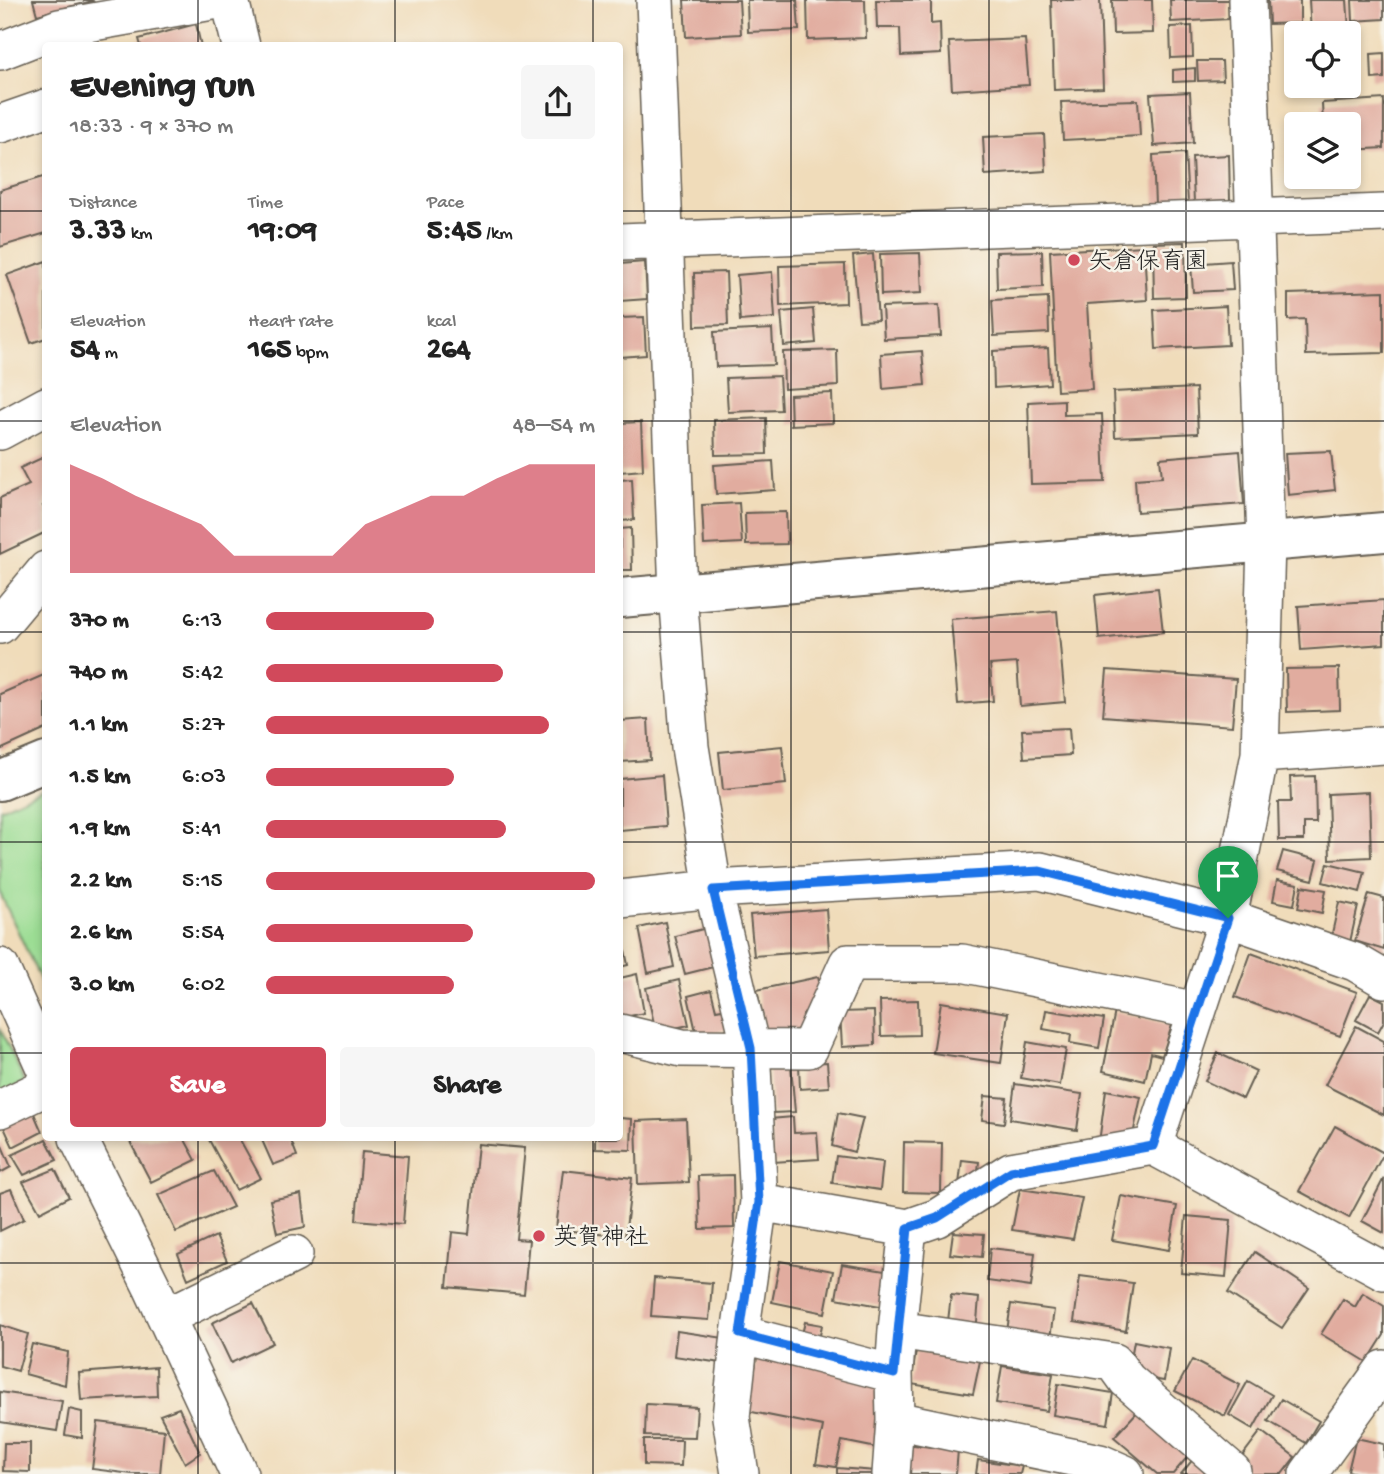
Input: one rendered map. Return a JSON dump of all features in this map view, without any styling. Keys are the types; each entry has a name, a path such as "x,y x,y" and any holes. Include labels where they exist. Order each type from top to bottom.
{"street":[{"path":"0,51 60,28 116,32 218,0"},
{"path":"230,0 240,42"},
{"path":"655,0 678,593 690,747 713,890 751,1048 759,1202 731,1417 740,1474"},
{"path":"1153,1146 1228,918 1260,754 1266,542 1247,0"},
{"path":"0,124 42,109"},
{"path":"623,242 1384,214"},
{"path":"0,431 42,408"},
{"path":"623,598 1384,532"},
{"path":"0,625 42,574"},
{"path":"1260,754 1384,745"},
{"path":"0,781 42,764"},
{"path":"623,899 713,890 1040,871 1228,918 1355,962 1384,979"},
{"path":"623,1035 682,1048 809,1049 848,963 961,962 1197,1011"},
{"path":"0,968 42,1061"},
{"path":"0,1109 42,1089"},
{"path":"79,1141 239,1474"},
{"path":"759,1202 908,1228 937,1218 1011,1171 1153,1146 1384,1270"},
{"path":"891,1474 897,1330 908,1228"},
{"path":"166,1317 294,1254"},
{"path":"897,1330 1114,1362 1127,1380 1232,1471 1230,1474"},
{"path":"740,1334 894,1374"},
{"path":"1308,1474 1384,1369"},
{"path":"895,1420 1100,1463 1125,1474"}],"green space":[{"path":"42,789 42,984 0,893 0,809"},
{"path":"0,1028 25,1082 0,1094"}],"building":[{"path":"33,0 92,0 93,1 37,15"},
{"path":"684,0 739,0 741,34 686,37"},
{"path":"747,0 797,0 799,30 748,32"},
{"path":"807,0 865,0 866,38 808,40"},
{"path":"876,0 931,0 931,24 940,23 941,54 901,56 900,28 877,28"},
{"path":"1051,0 1100,0 1103,88 1054,90"},
{"path":"1112,0 1152,0 1153,33 1113,34"},
{"path":"1170,0 1228,0 1229,19 1171,22"},
{"path":"1268,0 1300,0 1300,21 1269,24"},
{"path":"1309,0 1347,0 1348,21 1310,21"},
{"path":"1352,0 1384,0 1384,19 1353,21"},
{"path":"196,24 200,42 140,42 139,39"},
{"path":"1192,26 1193,57 1171,58 1170,27"},
{"path":"1025,39 1029,85 952,90 949,42"},
{"path":"1384,53 1384,78 1372,79 1371,54"},
{"path":"1197,61 1222,61 1223,80 1198,81"},
{"path":"1195,68 1195,81 1173,82 1173,70"},
{"path":"1190,92 1193,143 1154,146 1150,94"},
{"path":"1384,99 1384,148 1361,149 1361,112 1322,112 1322,103"},
{"path":"1138,100 1140,136 1063,140 1061,102"},
{"path":"1044,134 1046,171 985,175 983,137"},
{"path":"1185,153 1188,203 1155,204 1153,155"},
{"path":"1229,155 1230,200 1194,202 1192,157"},
{"path":"42,177 42,234 0,247 0,190"},
{"path":"1185,242 1186,297 1154,298 1153,243"},
{"path":"1144,246 1147,300 1087,304 1092,389 1057,391 1050,251"},
{"path":"1042,251 1043,287 997,289 996,252"},
{"path":"920,253 922,293 881,295 880,254"},
{"path":"873,254 878,320 859,321 853,256"},
{"path":"1231,261 1233,290 1193,292 1191,264"},
{"path":"42,262 42,339 31,343 7,275"},
{"path":"645,262 647,299 623,301 623,264"},
{"path":"845,264 846,303 780,306 779,266"},
{"path":"726,272 728,325 695,326 694,273"},
{"path":"772,272 775,318 740,321 737,275"},
{"path":"1384,291 1384,353 1306,355 1305,319 1288,320 1288,294"},
{"path":"1048,297 1049,333 994,336 992,300"},
{"path":"939,305 941,336 884,339 882,307"},
{"path":"1226,306 1228,345 1156,349 1154,310"},
{"path":"813,309 816,343 784,346 781,312"},
{"path":"644,317 646,355 623,357 623,318"},
{"path":"772,329 774,365 716,367 714,332"},
{"path":"1048,348 1050,384 994,388 993,351"},
{"path":"837,350 838,386 784,389 783,352"},
{"path":"922,351 925,385 883,389 881,354"},
{"path":"779,376 781,410 728,412 726,378"},
{"path":"1196,388 1198,433 1115,437 1113,392"},
{"path":"832,393 833,423 791,425 790,395"},
{"path":"1064,400 1064,415 1102,414 1105,482 1031,484 1028,402"},
{"path":"766,418 767,454 715,455 714,420"},
{"path":"641,422 643,470 623,472 623,423"},
{"path":"1240,451 1244,504 1137,512 1135,479 1162,477 1160,458"},
{"path":"1331,451 1335,490 1288,495 1285,453"},
{"path":"42,458 42,534 0,554 0,498 29,485 20,468"},
{"path":"773,461 775,490 716,494 714,465"},
{"path":"632,479 634,520 623,521 623,480"},
{"path":"739,503 742,543 704,545 702,505"},
{"path":"786,512 787,544 746,545 745,513"},
{"path":"631,528 632,570 623,570 623,529"},
{"path":"1158,588 1163,632 1099,639 1095,595"},
{"path":"1384,600 1384,644 1301,650 1298,606"},
{"path":"1057,611 1065,702 1020,706 1017,663 990,665 993,701 958,704 951,619"},
{"path":"1339,668 1340,710 1287,712 1286,669"},
{"path":"1107,670 1236,679 1232,726 1103,716"},
{"path":"42,676 42,731 0,750 0,694"},
{"path":"648,719 650,760 623,762 623,721"},
{"path":"1069,728 1071,755 1024,758 1022,730"},
{"path":"782,746 786,784 723,790 719,752"},
{"path":"662,775 666,826 623,830 623,779"},
{"path":"1315,776 1316,823 1304,823 1304,840 1279,840 1278,802 1291,802 1290,777"},
{"path":"1369,792 1371,857 1330,859 1328,794"},
{"path":"1283,851 1318,860 1313,880 1277,871"},
{"path":"1328,863 1365,872 1360,892 1323,882"},
{"path":"1277,880 1298,884 1294,905 1273,901"},
{"path":"1302,886 1326,890 1322,913 1298,908"},
{"path":"1369,894 1384,898 1384,950 1355,941"},
{"path":"1339,902 1358,906 1350,942 1331,938"},
{"path":"826,909 829,950 754,956 750,915"},
{"path":"665,922 674,967 648,973 639,928"},
{"path":"711,927 721,965 685,974 675,936"},
{"path":"623,941 628,965 623,966"},
{"path":"1251,953 1357,992 1340,1036 1235,997"},
{"path":"637,974 644,1013 623,1017 623,977"},
{"path":"818,977 823,998 816,1012 803,1014 806,1029 767,1038 757,990"},
{"path":"679,980 689,1025 656,1032 646,988"},
{"path":"711,990 716,1010 728,1008 733,1028 697,1036 688,996"},
{"path":"1370,994 1384,1001 1384,1021 1378,1032 1356,1020"},
{"path":"918,1000 919,1035 881,1036 880,1001"},
{"path":"941,1002 1008,1013 1001,1063 933,1053"},
{"path":"1046,1010 1104,1019 1099,1048 1070,1043 1071,1034 1043,1029"},
{"path":"874,1011 875,1045 842,1047 840,1012"},
{"path":"1115,1011 1172,1025 1162,1056 1151,1053 1145,1081 1103,1071"},
{"path":"1356,1026 1384,1041 1384,1115 1325,1085"},
{"path":"1027,1042 1066,1049 1060,1085 1021,1078"},
{"path":"1218,1053 1256,1071 1243,1099 1205,1081"},
{"path":"827,1062 829,1087 800,1089 799,1064"},
{"path":"791,1066 795,1112 772,1113 769,1067"},
{"path":"1015,1084 1082,1094 1077,1130 1010,1119"},
{"path":"1106,1090 1141,1097 1131,1144 1098,1150"},
{"path":"985,1096 1007,1098 1004,1123 982,1120"},
{"path":"32,1109 42,1132 13,1147 2,1123"},
{"path":"838,1113 863,1118 854,1152 832,1146"},
{"path":"793,1117 794,1133 817,1132 819,1159 773,1162 770,1119"},
{"path":"623,1118 632,1119 631,1150 595,1149 595,1141 623,1141"},
{"path":"686,1119 689,1182 638,1184 636,1121"},
{"path":"1335,1126 1384,1153 1349,1218 1299,1191"},
{"path":"0,1141 11,1167 0,1173"},
{"path":"47,1141 57,1160 24,1175 12,1155"},
{"path":"130,1141 186,1141 196,1160 151,1182"},
{"path":"210,1141 241,1141 261,1178 236,1190"},
{"path":"262,1141 291,1141 297,1156 273,1165"},
{"path":"904,1142 942,1143 941,1193 903,1192"},
{"path":"478,1144 525,1148 516,1239 529,1240 524,1294 447,1287 452,1232 469,1234"},
{"path":"362,1152 408,1156 403,1224 356,1220"},
{"path":"836,1156 883,1162 880,1190 832,1183"},
{"path":"962,1160 979,1162 976,1186 959,1184"},
{"path":"55,1169 69,1197 40,1212 23,1182"},
{"path":"563,1170 632,1178 625,1237 556,1229"},
{"path":"214,1171 233,1207 176,1232 158,1195"},
{"path":"733,1175 734,1228 700,1229 698,1176"},
{"path":"1384,1178 1384,1233 1362,1221"},
{"path":"11,1189 24,1219 0,1231 0,1193"},
{"path":"1020,1189 1082,1198 1073,1239 1012,1230"},
{"path":"301,1194 305,1227 277,1233 270,1200"},
{"path":"1121,1196 1177,1206 1169,1250 1112,1240"},
{"path":"1186,1216 1231,1220 1226,1277 1181,1273"},
{"path":"953,1232 984,1234 982,1257 950,1254"},
{"path":"216,1236 227,1261 188,1279 178,1254"},
{"path":"990,1248 1035,1253 1031,1287 987,1281"},
{"path":"1255,1252 1309,1288 1282,1328 1228,1293"},
{"path":"780,1261 833,1271 825,1313 772,1302"},
{"path":"842,1264 897,1273 891,1308 836,1298"},
{"path":"1080,1276 1133,1283 1126,1331 1074,1322"},
{"path":"654,1278 712,1283 709,1320 651,1316"},
{"path":"1363,1293 1384,1306 1384,1335 1367,1362 1321,1334 1343,1299 1355,1307"},
{"path":"951,1295 979,1298 976,1333 947,1330"},
{"path":"253,1303 273,1343 231,1363 212,1323"},
{"path":"1011,1304 1054,1310 1049,1345 1006,1338"},
{"path":"805,1322 822,1325 817,1350 799,1346"},
{"path":"0,1325 28,1334 18,1371 0,1366"},
{"path":"677,1331 724,1338 721,1363 674,1356"},
{"path":"1134,1341 1169,1348 1164,1381 1128,1375"},
{"path":"32,1344 68,1352 65,1385 25,1374"},
{"path":"916,1351 980,1361 973,1394 911,1384"},
{"path":"758,1352 891,1378 877,1448 842,1441 836,1467 816,1464 823,1426 747,1411"},
{"path":"1192,1360 1240,1385 1225,1416 1175,1391"},
{"path":"1002,1366 1053,1374 1047,1411 996,1403"},
{"path":"156,1367 157,1396 81,1400 79,1373"},
{"path":"1248,1381 1272,1395 1253,1429 1229,1415"},
{"path":"1058,1384 1113,1393 1108,1424 1053,1415"},
{"path":"0,1392 62,1401 57,1431 0,1422"},
{"path":"1281,1399 1319,1421 1306,1443 1268,1421"},
{"path":"646,1404 697,1407 695,1437 645,1436"},
{"path":"179,1408 200,1453 185,1463 160,1415"},
{"path":"69,1409 82,1412 82,1438 65,1435"},
{"path":"1139,1410 1190,1454 1173,1474 1157,1474 1114,1437"},
{"path":"98,1422 164,1430 160,1474 92,1469"},
{"path":"1261,1431 1295,1457 1282,1474 1249,1474 1236,1464"},
{"path":"1356,1438 1384,1444 1384,1474 1348,1471"},
{"path":"644,1440 682,1440 681,1466 644,1465"},
{"path":"4,1443 30,1443 30,1472 3,1471"},
{"path":"905,1444 958,1450 956,1474 901,1474"},
{"path":"1198,1453 1217,1474 1181,1474"},
{"path":"978,1460 1022,1466 1020,1474 976,1474"},
{"path":"837,1468 876,1471 876,1474 837,1474"}],"place":[{"name":"矢倉保育園","path":"1074,260"},
{"name":"英賀神社","path":"539,1236"}],"route":[{"path":"1040,871 1228,918 1153,1146 1011,1171 937,1218 908,1228 894,1374 740,1334 759,1202 751,1048 713,890 1040,871"}]}
